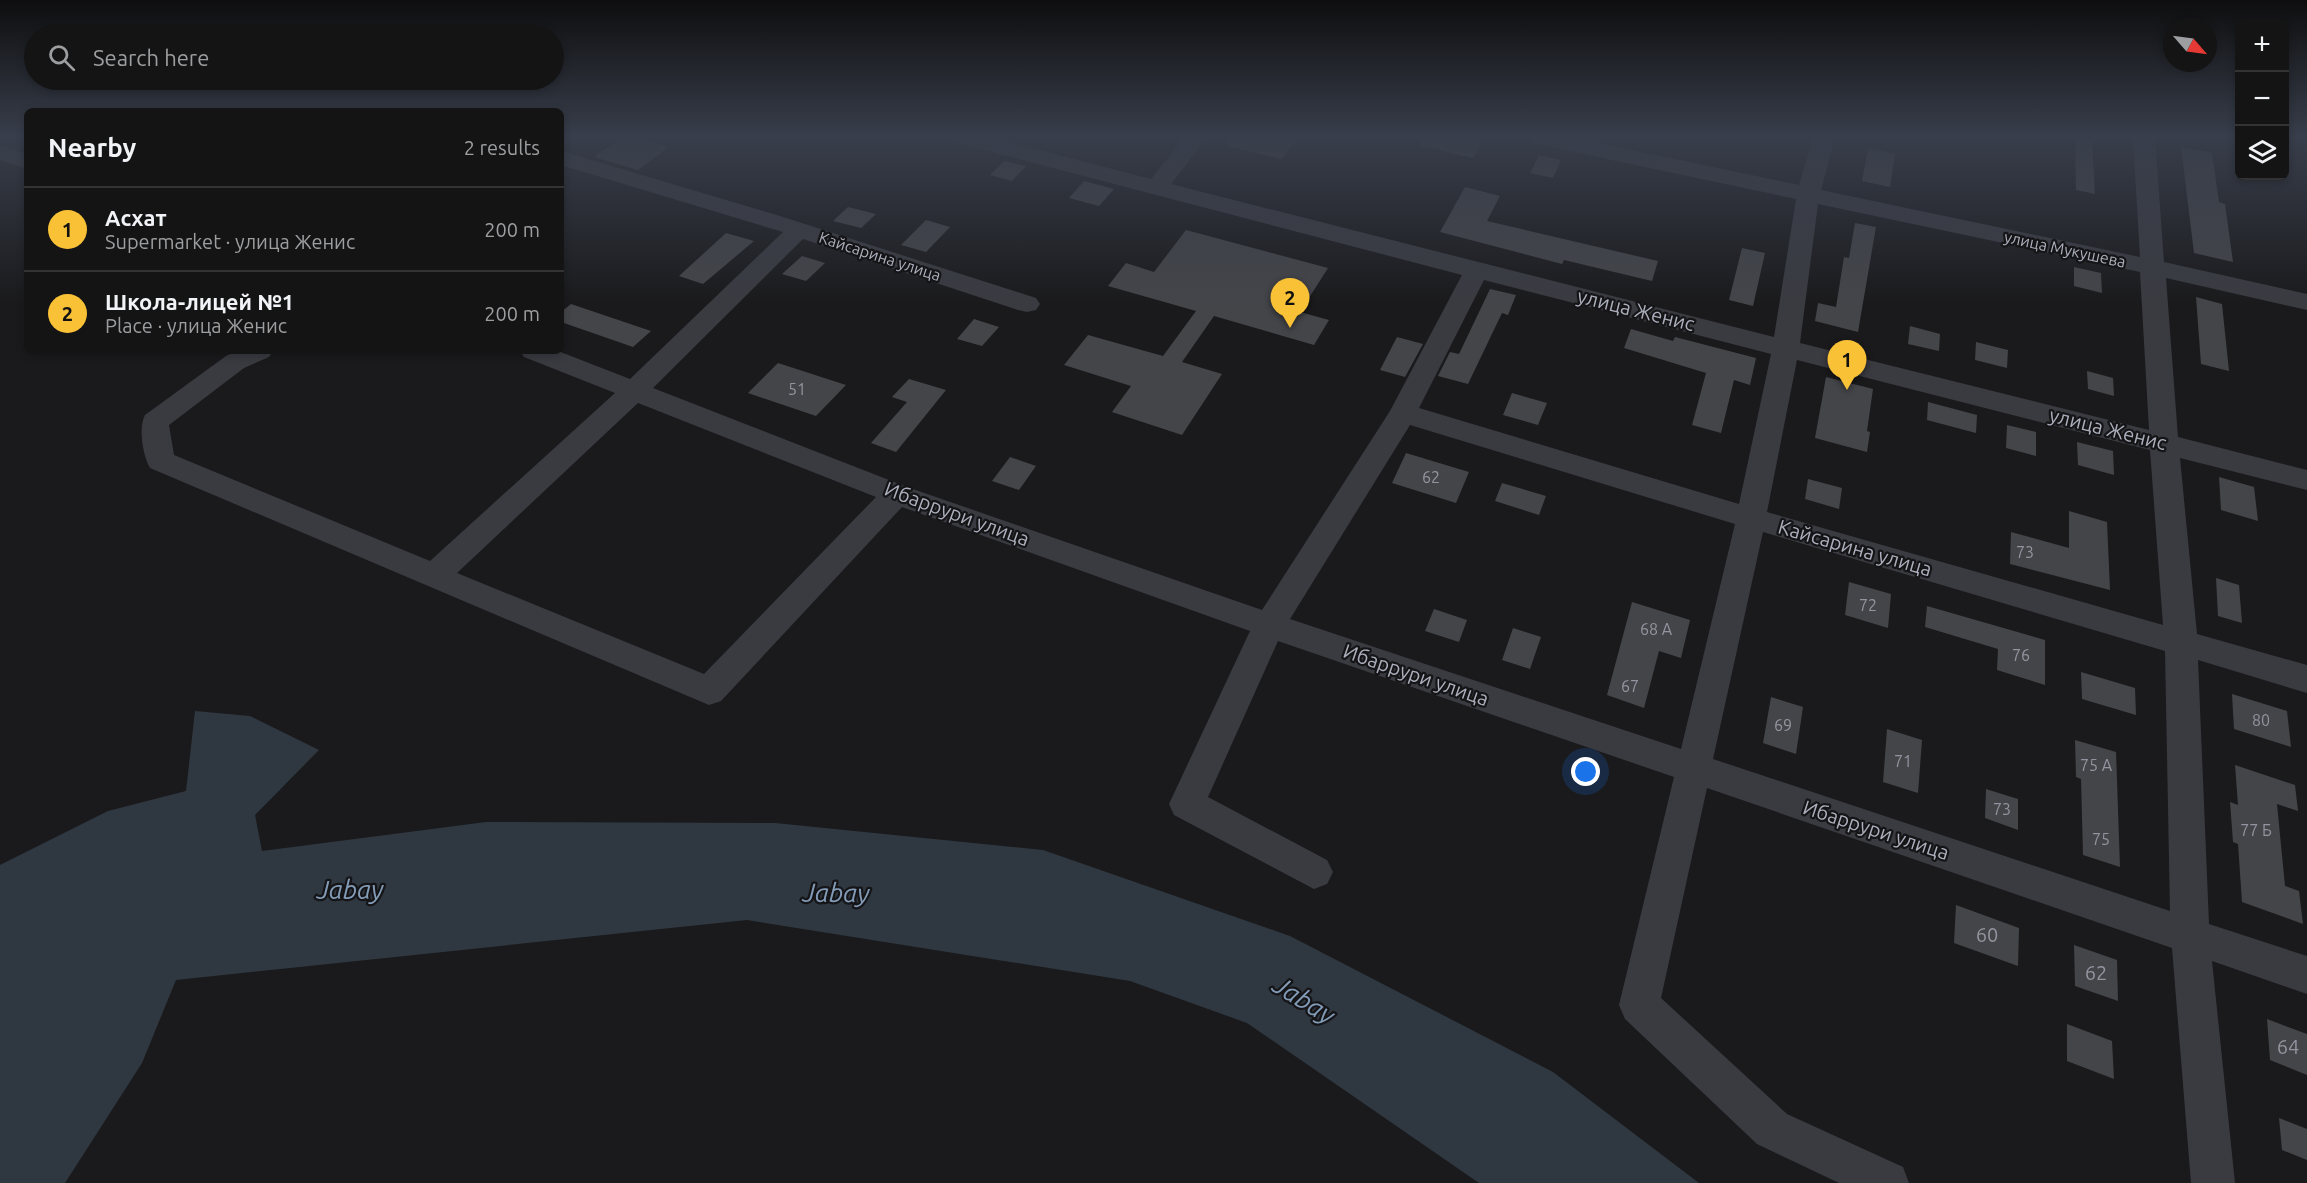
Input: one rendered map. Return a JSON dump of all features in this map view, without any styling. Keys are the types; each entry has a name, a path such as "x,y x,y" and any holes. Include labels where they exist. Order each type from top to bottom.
{"street":[{"name":"Кайсарина улица","path":"677,193 1027,304"},
{"name":"улица Женис","path":"1176,193 2307,480"},
{"name":"улица Мукушева","path":"1800,193 2307,302"},
{"path":"2147,193 2164,443 2181,642 2190,934 2213,1183"},
{"path":"1808,195 1785,347 1751,518 1640,1005 1772,1130 1887,1183"},
{"path":"434,576 635,390 799,230"},
{"path":"1314,872 1187,804 1269,625 1404,413 1477,270"},
{"path":"253,354 235,362 155,422 160,461 709,691 897,494"},
{"name":"Ибаррури улица","path":"540,354 897,494 1269,625 2307,975"},
{"name":"Кайсарина улица","path":"1404,413 1751,518 2307,680"}],"water":[{"name":"Jabay","path":"195,711 250,716 319,750 255,815 262,851 486,822 775,823 1043,850 1290,936 1553,1072 1699,1183 1479,1183 1247,1023 1130,981 747,920 176,980 142,1063 65,1183 0,1183 0,865 108,811 186,791"}],"building":[{"path":"1073,193 1110,193 1099,206 1069,198"},
{"path":"1462,193 1489,193 1500,196 1487,221 1658,261 1652,281 1564,260 1562,264 1440,232"},
{"path":"2187,193 2218,193 2219,202 2225,204 2233,262 2194,253"},
{"path":"848,207 876,214 861,228 833,221"},
{"path":"926,220 950,227 926,252 901,245"},
{"path":"1855,223 1876,227 1858,332 1815,321 1818,303 1836,307 1844,257 1849,258"},
{"path":"1186,230 1328,268 1300,312 1329,320 1314,345 1214,316 1182,362 1222,374 1182,435 1112,412 1131,386 1064,365 1088,335 1163,356 1196,311 1108,286 1126,263 1154,272"},
{"path":"726,233 754,241 703,284 679,276"},
{"path":"1742,248 1765,253 1753,306 1729,300"},
{"path":"802,256 825,263 806,281 782,274"},
{"path":"2074,267 2101,273 2102,293 2074,286"},
{"path":"1490,289 1516,295 1508,315 1502,313 1468,384 1438,376 1450,352 1459,354"},
{"path":"2196,297 2222,304 2229,371 2201,364"},
{"path":"571,304 651,331 633,347 564,323 564,310"},
{"path":"974,319 999,327 982,346 957,339"},
{"path":"1910,326 1940,334 1939,351 1908,344"},
{"path":"1631,329 1673,341 1675,337 1756,358 1750,385 1734,380 1721,433 1692,425 1706,373 1624,348"},
{"path":"1397,337 1423,344 1405,377 1380,370"},
{"path":"1976,342 2008,350 2007,368 1975,360"},
{"path":"778,363 846,385 816,416 748,393"},
{"path":"2087,371 2113,378 2114,396 2088,389"},
{"path":"1826,377 1873,389 1867,431 1870,432 1867,452 1815,438"},
{"path":"909,379 946,390 896,452 871,443 907,402 892,397"},
{"path":"1512,393 1547,403 1538,425 1503,415"},
{"path":"1928,402 1977,415 1976,433 1927,420"},
{"path":"2007,425 2036,432 2036,456 2006,448"},
{"path":"2077,442 2113,451 2114,475 2078,465"},
{"path":"1406,453 1469,472 1456,503 1392,483"},
{"path":"1010,457 1036,466 1019,490 992,481"},
{"path":"2219,477 2254,487 2258,521 2221,510"},
{"path":"1808,479 1842,488 1839,509 1805,499"},
{"path":"1502,483 1546,496 1539,515 1495,501"},
{"path":"2069,511 2107,522 2110,590 2010,564 2011,532 2069,548"},
{"path":"2216,578 2239,585 2242,623 2218,616"},
{"path":"1849,582 1891,594 1888,628 1845,615"},
{"path":"1632,602 1690,620 1681,658 1659,651 1644,708 1607,695"},
{"path":"1927,606 2045,640 2045,685 1997,670 1998,649 1925,627"},
{"path":"1434,609 1467,620 1459,642 1425,631"},
{"path":"1513,628 1541,637 1530,669 1502,660"},
{"path":"2081,672 2135,688 2136,715 2082,699"},
{"path":"2232,694 2287,711 2291,747 2234,729"},
{"path":"1771,697 1803,707 1796,754 1763,743"},
{"path":"1887,729 1922,740 1918,793 1883,782"},
{"path":"2075,740 2116,752 2120,867 2083,855 2081,779 2076,777"},
{"path":"2235,765 2295,785 2298,811 2277,804 2285,886 2299,891 2303,924 2242,902 2238,844 2233,842 2230,802 2238,805"},
{"path":"1986,789 2018,799 2018,830 1985,818"},
{"path":"1956,905 2019,928 2018,966 1954,943"},
{"path":"2074,945 2117,960 2118,1001 2075,986"},
{"path":"2267,1019 2307,1034 2307,1075 2270,1060"},
{"path":"2067,1024 2112,1041 2114,1079 2067,1061"},
{"path":"2279,1118 2307,1129 2307,1160 2282,1150"}],"place":[{"name":"Школа-лицей №1","path":"1290,328"},
{"name":"Асхат","path":"1847,390"}]}
